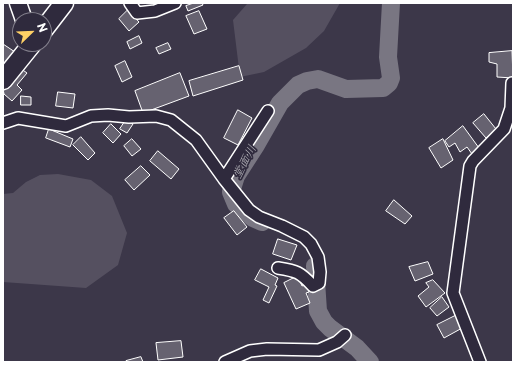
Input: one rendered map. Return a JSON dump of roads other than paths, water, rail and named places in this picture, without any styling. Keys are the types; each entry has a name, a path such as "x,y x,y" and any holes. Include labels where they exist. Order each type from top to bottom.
{"main road":[{"path":"52,19 64,3"},
{"path":"3,80 26,52"}],"street":[{"path":"130,3 137,13 155,11 175,3"},
{"path":"480,362 453,292 470,166 473,161 504,130 511,108 512,84"},
{"path":"224,179 268,111"},
{"path":"3,122 18,118 66,126 91,116 108,115 129,117 156,116 171,120 196,140 224,179 249,210 258,217 282,226 304,237 311,244 318,257 320,272 319,283 313,286 306,278 295,270 278,268"},
{"path":"225,362 250,351 267,349 319,350 337,342 345,335"}],"waterway":[{"name":"堂面川","path":"262,222 253,218 236,204 231,192 236,176 280,103 298,85 307,81 318,79 346,89 383,88 389,83 391,78 388,57 391,3"},
{"name":"堂面川","path":"315,266 318,311 324,322 357,348 370,362"}]}
